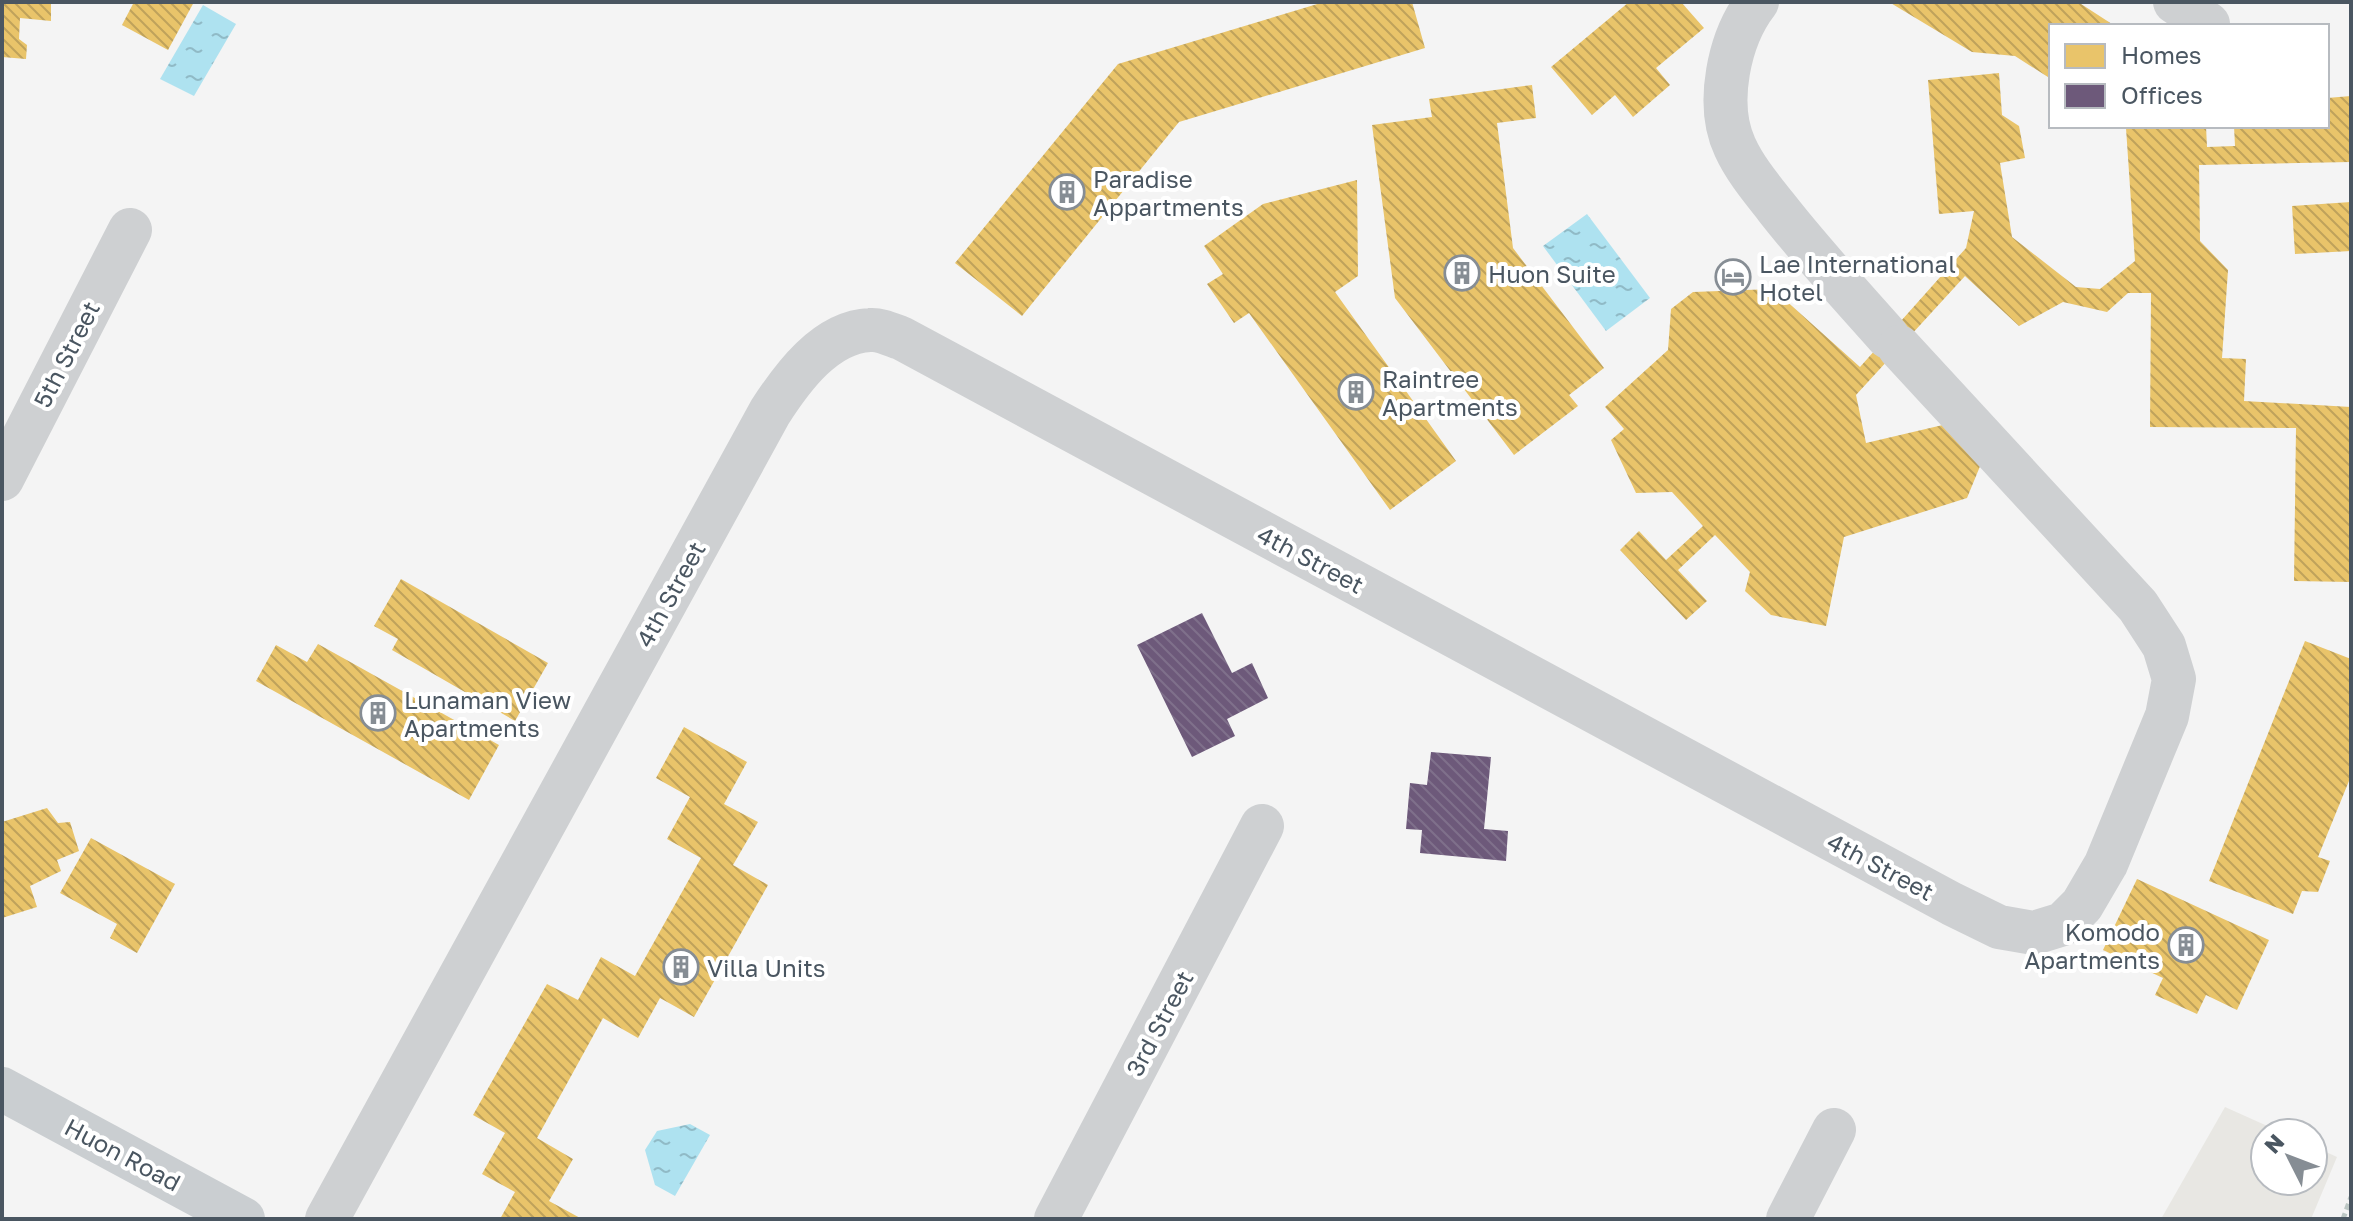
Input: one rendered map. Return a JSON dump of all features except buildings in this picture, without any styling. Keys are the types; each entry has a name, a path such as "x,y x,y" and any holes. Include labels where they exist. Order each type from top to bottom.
{"main road":[{"name":"Huon Road","path":"2,1089 243,1219"}],"street":[{"name":"4th Street","path":"327,1219 770,412 794,376 823,349 853,333 872,329 901,338 1964,910 1999,927 2034,933 2063,924 2082,905 2106,864 2167,716 2174,679 2164,646 2138,606 1796,234 1749,174 1733,144 1726,112 1733,52 1747,15 1757,2"},
{"name":"5th Street","path":"2,479 130,230"},
{"name":"3rd Street","path":"1056,1219 1262,826"},
{"path":"1788,1219 1834,1130"}],"path":[{"path":"2343,1219 2351,1197"}],"shaded area":[{"path":"2225,1107 2249,1118 2249,1197 2320,1197 2311,1219 2161,1219"},
{"path":"2329,1153 2337,1157 2329,1176"}],"water":[{"path":"203,5 236,24 194,96 160,79"},
{"path":"1587,214 1650,298 1606,331 1543,246"},
{"path":"690,1124 710,1135 675,1196 655,1185 645,1150 657,1131"}],"place":[{"name":"Paradise Appartments","path":"1067,192"},
{"name":"Huon Suite","path":"1462,273"},
{"name":"Lae International Hotel","path":"1733,277"},
{"name":"Raintree Apartments","path":"1356,392"},
{"name":"Lunaman View Apartments","path":"378,713"},
{"name":"Komodo Apartments","path":"2186,945"},
{"name":"Villa Units","path":"681,967"}]}
